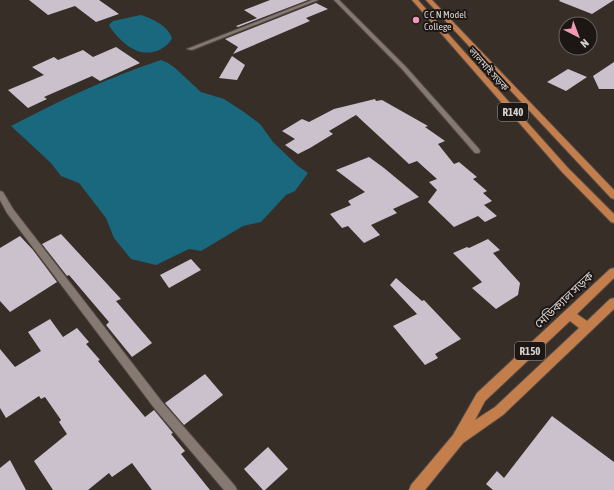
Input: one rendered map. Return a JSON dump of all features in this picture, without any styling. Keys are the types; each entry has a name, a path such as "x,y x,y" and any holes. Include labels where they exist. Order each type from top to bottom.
{"main road":[{"name":"লালমাই সড়ক","path":"415,0 565,170 614,220"},
{"name":"লালমাই সড়ক","path":"429,0 614,196"},
{"path":"445,35 460,33"},
{"name":"মেডিক্যাল সড়ক","path":"416,490 458,439 481,397 614,272"},
{"name":"মেডিক্যাল সড়ক","path":"458,439 498,411 614,302"},
{"path":"570,314 587,327"}],"street":[{"path":"190,49 316,0"},
{"path":"336,0 404,68 477,151"},
{"path":"0,194 10,211 159,406 231,490"}],"water":[{"path":"141,15 155,21 167,30 172,38 168,44 153,52 146,53 139,51 132,48 120,39 109,25 113,21"},
{"path":"161,60 175,68 201,92 224,99 260,124 273,142 298,166 308,173 295,191 286,195 261,222 243,226 201,251 189,249 156,265 131,259 114,238 106,218 79,183 61,176 51,163 11,126 84,90"}],"building":[{"path":"29,0 99,0 119,14 96,22 75,6 48,15"},
{"path":"270,0 308,0 238,27 236,26 257,18 244,10"},
{"path":"614,0 592,14 559,1"},
{"path":"316,3 328,9 306,18 310,21 233,54 238,47 225,39"},
{"path":"116,47 140,63 100,81 92,76 44,97 47,99 28,108 8,90 44,75 32,67 54,57 58,60 83,50 93,57"},
{"path":"232,56 245,65 237,80 219,78"},
{"path":"614,62 614,89 599,89 593,76"},
{"path":"568,69 587,77 566,91 547,82"},
{"path":"375,99 376,101 382,100 428,126 425,127 445,141 438,144 454,164 459,162 477,177 473,179 487,191 483,193 492,201 484,205 497,216 485,222 478,216 454,227 428,202 437,190 429,182 437,179 417,161 409,164 356,115 329,131 333,134 298,154 285,145 295,139 282,131 302,119 309,122 334,109"},
{"path":"369,157 419,197 393,209 397,213 371,225 380,235 364,243 348,226 342,228 330,214 351,205 348,201 365,192 336,170"},
{"path":"61,234 121,299 116,301 152,343 132,357 106,325 109,322 69,275 67,276 42,244"},
{"path":"20,236 33,250 57,282 10,312 0,301 0,248"},
{"path":"488,239 500,250 493,253 520,283 518,295 496,309 472,288 482,282 453,253 467,247 469,248"},
{"path":"191,259 201,270 169,288 160,275"},
{"path":"396,278 422,301 424,300 461,339 435,354 438,358 425,365 393,326 417,314 390,285"},
{"path":"50,319 63,337 77,328 89,342 86,344 100,360 98,361 145,417 154,410 173,433 171,434 185,451 181,454 210,490 152,490 132,463 112,477 109,473 88,490 53,490 34,461 67,434 59,422 61,420 45,397 41,399 39,396 6,418 0,408 0,349 15,367 41,351 28,332"},
{"path":"205,374 223,395 184,425 165,403"},
{"path":"552,416 614,462 614,490 493,490 486,484 497,471 504,478"},
{"path":"268,447 288,469 265,490 263,490 244,469"},
{"path":"10,460 26,490 0,490 0,468"}],"place":[{"name":"C C N Model College","path":"416,20"}]}
